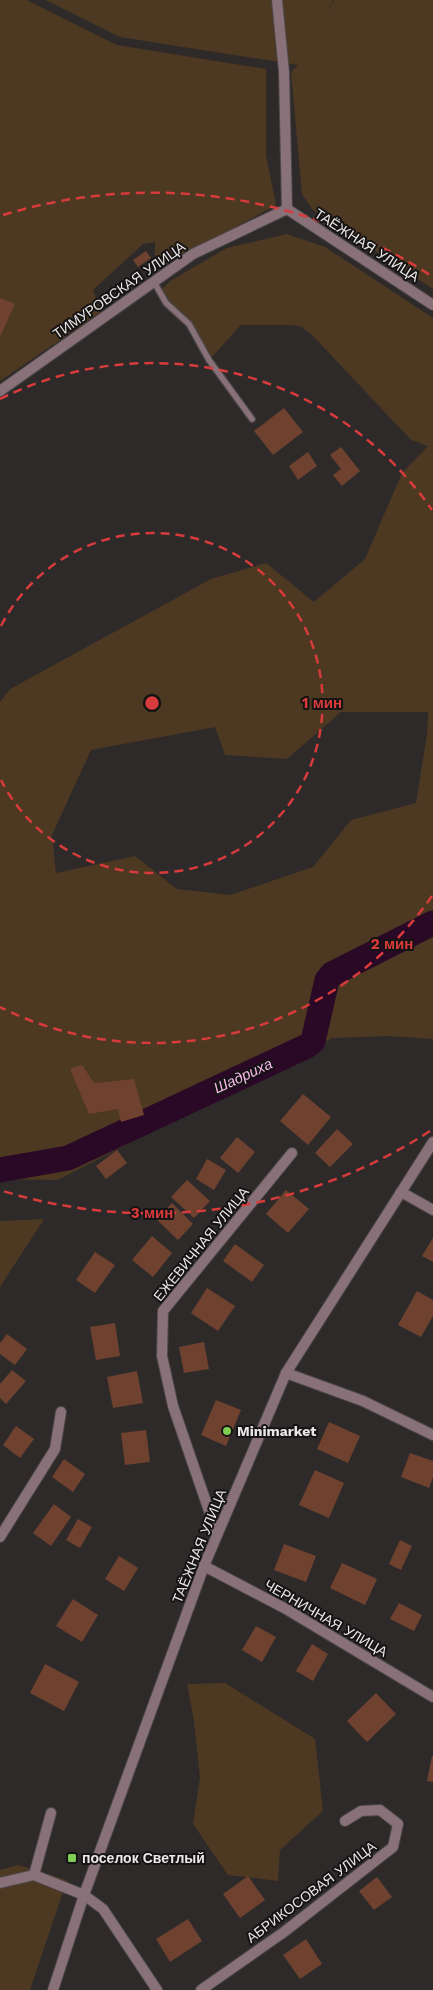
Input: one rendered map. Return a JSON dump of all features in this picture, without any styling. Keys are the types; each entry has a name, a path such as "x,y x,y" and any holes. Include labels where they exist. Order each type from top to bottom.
{"street":[{"path":"277,0 284,72 287,209"},
{"name":"ТИМУРОВСКАЯ УЛИЦА","path":"0,391 193,254 287,209"},
{"name":"ТАЁЖНАЯ УЛИЦА","path":"287,209 433,305"},
{"name":"ТАЁЖНАЯ УЛИЦА","path":"53,1990 84,1895 204,1566 286,1373 433,1142"},
{"name":"ЕЖЕВИЧНАЯ УЛИЦА","path":"217,1534 173,1406 162,1356 164,1311 292,1152"},
{"path":"401,1192 433,1210"},
{"path":"286,1373 363,1401 433,1435"},
{"path":"0,1537 55,1449 61,1412"},
{"name":"ЧЕРНИЧНАЯ УЛИЦА","path":"204,1566 286,1609 433,1698"},
{"name":"АБРИКОСОВАЯ УЛИЦА","path":"201,1990 307,1915 393,1847 398,1824 380,1810 361,1811 345,1820"},
{"path":"34,1875 51,1812"},
{"path":"0,1883 34,1875 84,1895 103,1909 157,1990"}],"lane":[{"path":"154,282 166,303 189,324 209,360 252,420"}],"shaded area":[{"path":"0,0 27,0 117,45 266,69 266,155 276,205 158,270 155,263 155,242 143,244 93,290 101,312 0,381"},
{"path":"46,0 333,0 327,13 334,0 433,0 433,289 313,210 302,194 291,72 298,65 120,37"},
{"path":"287,234 325,247 433,318 433,1039 388,1036 332,1038 58,1180 0,1179 0,702 10,689 211,579 266,563 314,602 365,559 402,473 428,446 411,440 313,336 302,327 292,325 241,325 209,360 189,324 159,292 170,281 227,248","holes":["341,712 428,712 427,734 416,803 351,820 313,867 230,895 177,889 135,856 56,873 52,835 91,750 215,727 225,755 287,759"]},
{"path":"44,1219 0,1287 0,1221"},
{"path":"225,1683 315,1739 323,1811 280,1850 278,1881 228,1875 193,1824 200,1778 194,1721 187,1684"},
{"path":"18,1865 67,1880 30,1990 0,1990 0,1870"}],"building":[{"path":"146,251 151,258 138,267 133,260"},
{"path":"0,298 15,304 0,337"},
{"path":"284,408 303,432 273,455 254,431"},
{"path":"341,447 360,471 342,486 333,475 341,469 330,455"},
{"path":"308,452 317,466 298,480 289,466"},
{"path":"82,1065 94,1083 134,1079 144,1115 121,1122 118,1109 89,1114 70,1069"},
{"path":"303,1094 331,1117 308,1145 280,1121"},
{"path":"337,1129 353,1144 330,1167 315,1153"},
{"path":"237,1137 255,1152 238,1173 220,1158"},
{"path":"117,1150 127,1163 106,1179 96,1166"},
{"path":"207,1159 226,1170 214,1190 196,1179"},
{"path":"187,1180 210,1201 194,1218 171,1197"},
{"path":"286,1190 309,1209 288,1233 266,1214"},
{"path":"172,1203 193,1224 178,1240 156,1219"},
{"path":"152,1236 172,1253 153,1277 132,1260"},
{"path":"433,1238 433,1262 422,1256"},
{"path":"235,1244 264,1265 252,1282 223,1261"},
{"path":"95,1252 115,1265 95,1293 76,1280"},
{"path":"207,1288 235,1306 218,1331 191,1313"},
{"path":"417,1291 433,1300 433,1316 421,1337 398,1325"},
{"path":"115,1323 120,1356 96,1360 90,1327"},
{"path":"7,1334 27,1349 15,1365 0,1354 0,1343"},
{"path":"204,1342 209,1369 184,1373 179,1347"},
{"path":"12,1370 26,1381 6,1404 0,1398 0,1384"},
{"path":"137,1371 143,1403 113,1408 107,1377"},
{"path":"216,1400 241,1410 226,1446 201,1435"},
{"path":"329,1422 360,1436 348,1463 317,1449"},
{"path":"16,1426 34,1439 20,1458 3,1445"},
{"path":"146,1430 150,1462 125,1465 121,1433"},
{"path":"410,1453 433,1461 433,1477 429,1488 401,1477"},
{"path":"64,1459 85,1474 73,1492 52,1477"},
{"path":"315,1470 344,1483 329,1518 299,1505"},
{"path":"54,1504 71,1517 51,1546 33,1533"},
{"path":"78,1519 92,1527 80,1548 66,1540"},
{"path":"400,1540 412,1546 401,1570 389,1564"},
{"path":"284,1544 316,1556 306,1582 274,1570"},
{"path":"119,1556 138,1568 124,1591 105,1579"},
{"path":"342,1563 377,1579 365,1605 330,1588"},
{"path":"73,1599 98,1615 82,1642 56,1626"},
{"path":"399,1603 422,1615 414,1631 390,1619"},
{"path":"256,1626 276,1637 262,1662 242,1650"},
{"path":"312,1644 328,1654 313,1681 296,1671"},
{"path":"45,1664 79,1682 64,1711 30,1693"},
{"path":"376,1693 396,1714 367,1742 347,1721"},
{"path":"433,1756 433,1782 427,1781"},
{"path":"248,1876 265,1900 240,1918 223,1894"},
{"path":"377,1877 392,1897 374,1910 359,1891"},
{"path":"188,1919 202,1941 170,1962 156,1939"},
{"path":"306,1939 322,1964 300,1979 283,1955"}],"waterway":[{"name":"Шадриха","path":"0,1170 68,1158 307,1046 313,1041 327,980 332,974 433,923"}],"place":[{"name":"Minimarket","path":"227,1431"},
{"name":"поселок Светлый","path":"72,1858"}]}
